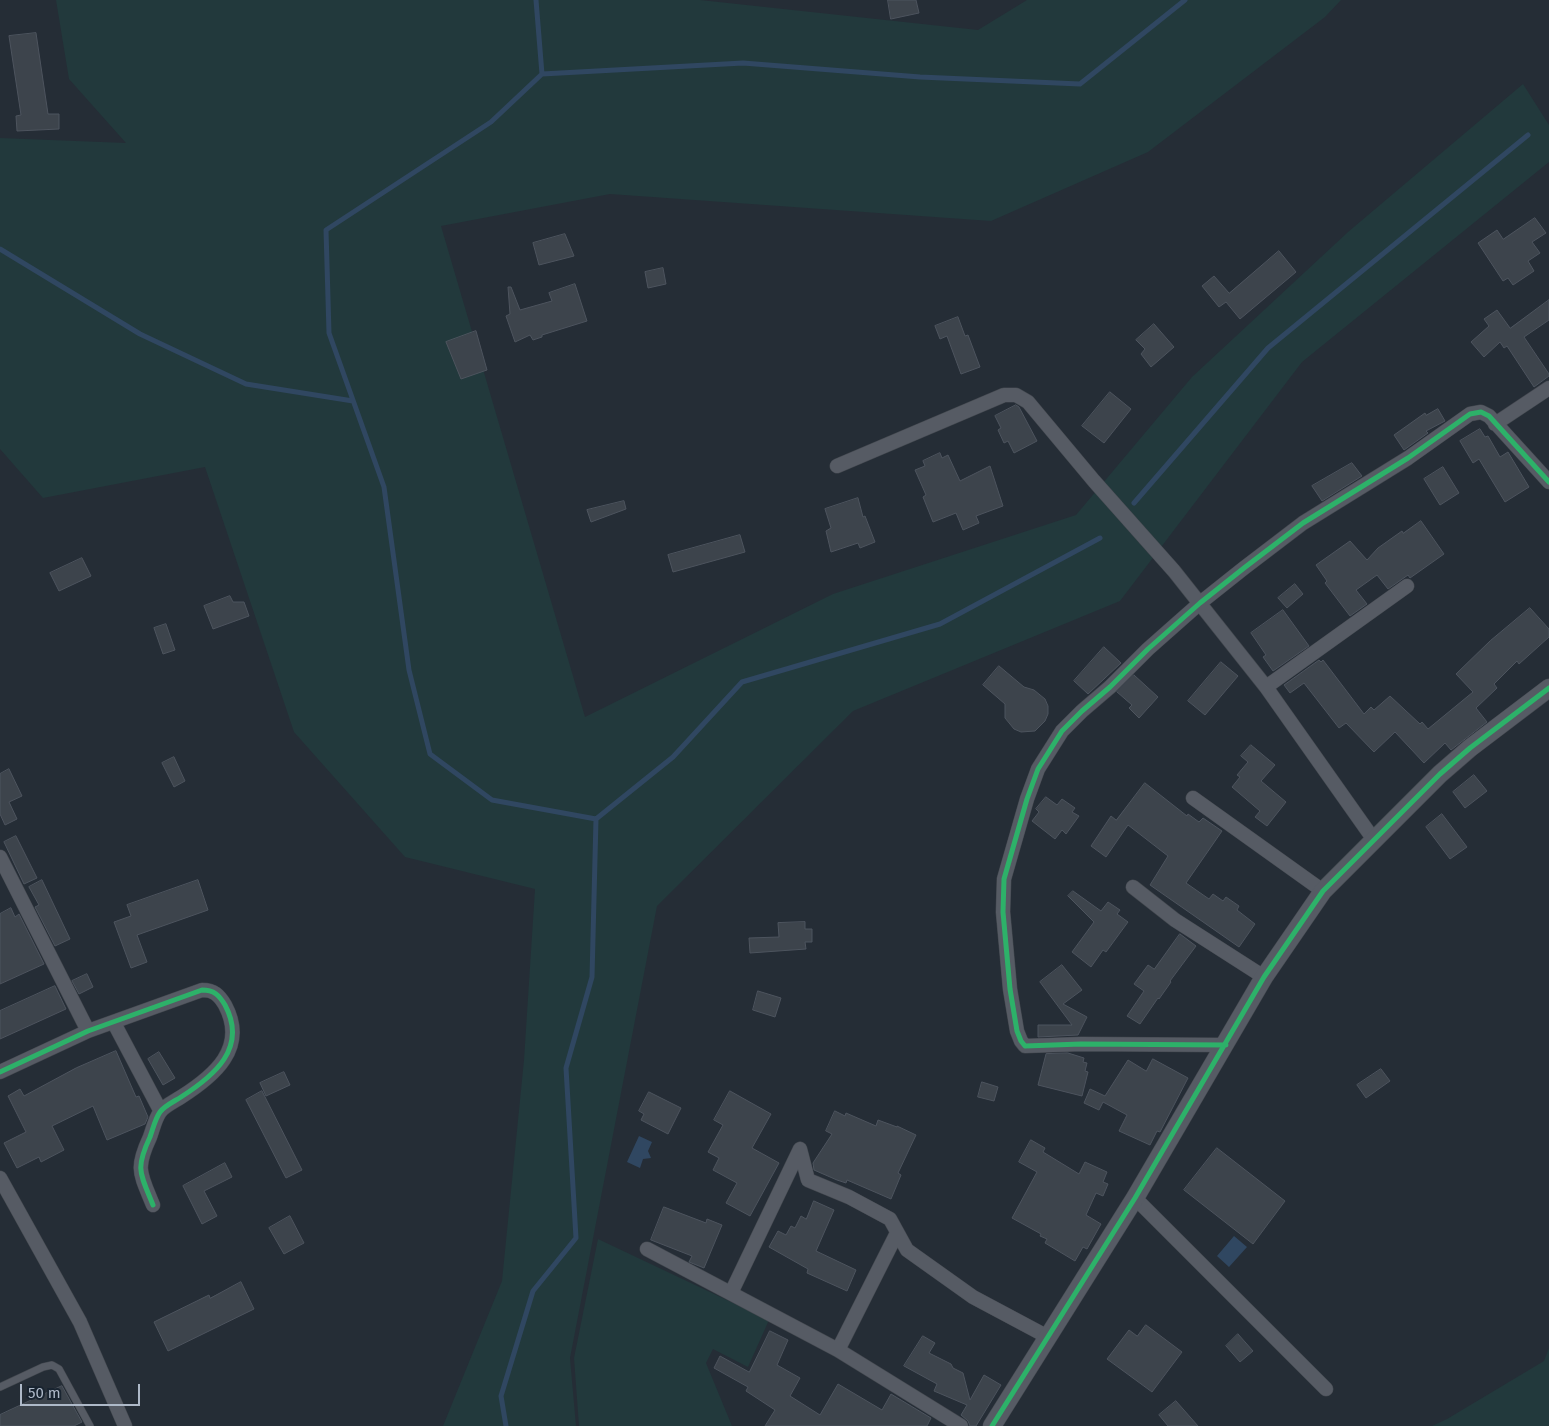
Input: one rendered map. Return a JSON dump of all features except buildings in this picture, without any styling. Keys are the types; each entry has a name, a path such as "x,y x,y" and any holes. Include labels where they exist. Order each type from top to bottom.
{"street":[{"path":"1495,424 1549,388"},
{"path":"837,466 1004,395 1016,395 1028,402 1094,481 1174,570 1266,687 1374,840"},
{"path":"1226,1045 1081,1044 1025,1046 1021,1041 1017,1031 1010,989 1003,912 1004,879 1027,799 1038,769 1062,731 1110,687 1148,648 1200,603 1303,523 1408,458 1470,414 1481,412 1489,416 1549,482"},
{"path":"1266,687 1408,586"},
{"path":"992,1426 1135,1198 1264,978 1324,892 1440,774 1470,748 1549,688"},
{"path":"1193,798 1324,892"},
{"path":"0,857 88,1031"},
{"path":"1133,887 1175,920 1264,978"},
{"path":"0,1072 88,1031 202,990 215,992 228,1010 232,1031 231,1046 221,1064 204,1082 160,1110 140,1162 143,1180 153,1205"},
{"path":"114,1023 160,1110"},
{"path":"731,1293 800,1149 808,1180 849,1197 890,1219 907,1250 973,1297 1048,1337"},
{"path":"0,1178 80,1322 125,1426"},
{"path":"1135,1198 1326,1389"},
{"path":"838,1350 897,1233"},
{"path":"647,1249 838,1350 961,1426"}],"lane":[{"path":"0,1387 43,1367 52,1365 59,1369 90,1426"}],"green space":[{"path":"56,0 700,0 978,30 1027,0 1341,0 1325,17 1148,152 991,221 610,194 441,226 585,717 833,594 1076,515 1192,377 1348,232 1523,84 1549,125 1549,162 1302,362 1120,601 853,711 657,906 570,1358 576,1426 443,1426 502,1281 524,1060 535,889 405,857 294,732 205,467 43,498 0,449 0,138 126,143 69,79"},
{"path":"598,1239 769,1320 748,1367 713,1349 706,1363 732,1426 579,1426 574,1358"},
{"path":"1549,1348 1549,1426 1432,1426 1544,1361"}],"water":[{"path":"639,1136 652,1142 648,1151 651,1158 643,1159 640,1168 627,1162"},
{"path":"1234,1236 1247,1247 1229,1267 1217,1256"}],"waterway":[{"path":"506,1426 501,1396 533,1291 576,1238 566,1068 592,977 596,819 492,800 430,754 409,670 384,487 329,333 326,230 491,122 542,74 536,0"},
{"path":"542,74 743,63 920,77 1080,84 1185,0"},
{"path":"1134,503 1268,348 1528,135"},
{"path":"0,249 140,334 246,384 353,401"},
{"path":"596,819 673,757 742,682 940,624 1100,538"}],"cycle path":[{"path":"1226,1045 1081,1044 1025,1046 1021,1041 1017,1031 1010,989 1003,912 1004,879 1027,799 1038,769 1062,731 1148,649 1200,603 1303,523 1408,458 1470,414 1481,412 1489,416 1549,482"},
{"path":"992,1426 1135,1198 1264,977 1323,891 1440,774 1470,748 1549,688"},
{"path":"0,1072 88,1031 202,990 213,992 218,996 225,1005 231,1020 232,1035 230,1047 224,1059 205,1080 164,1108 157,1118 141,1164 142,1178 153,1205"}]}
